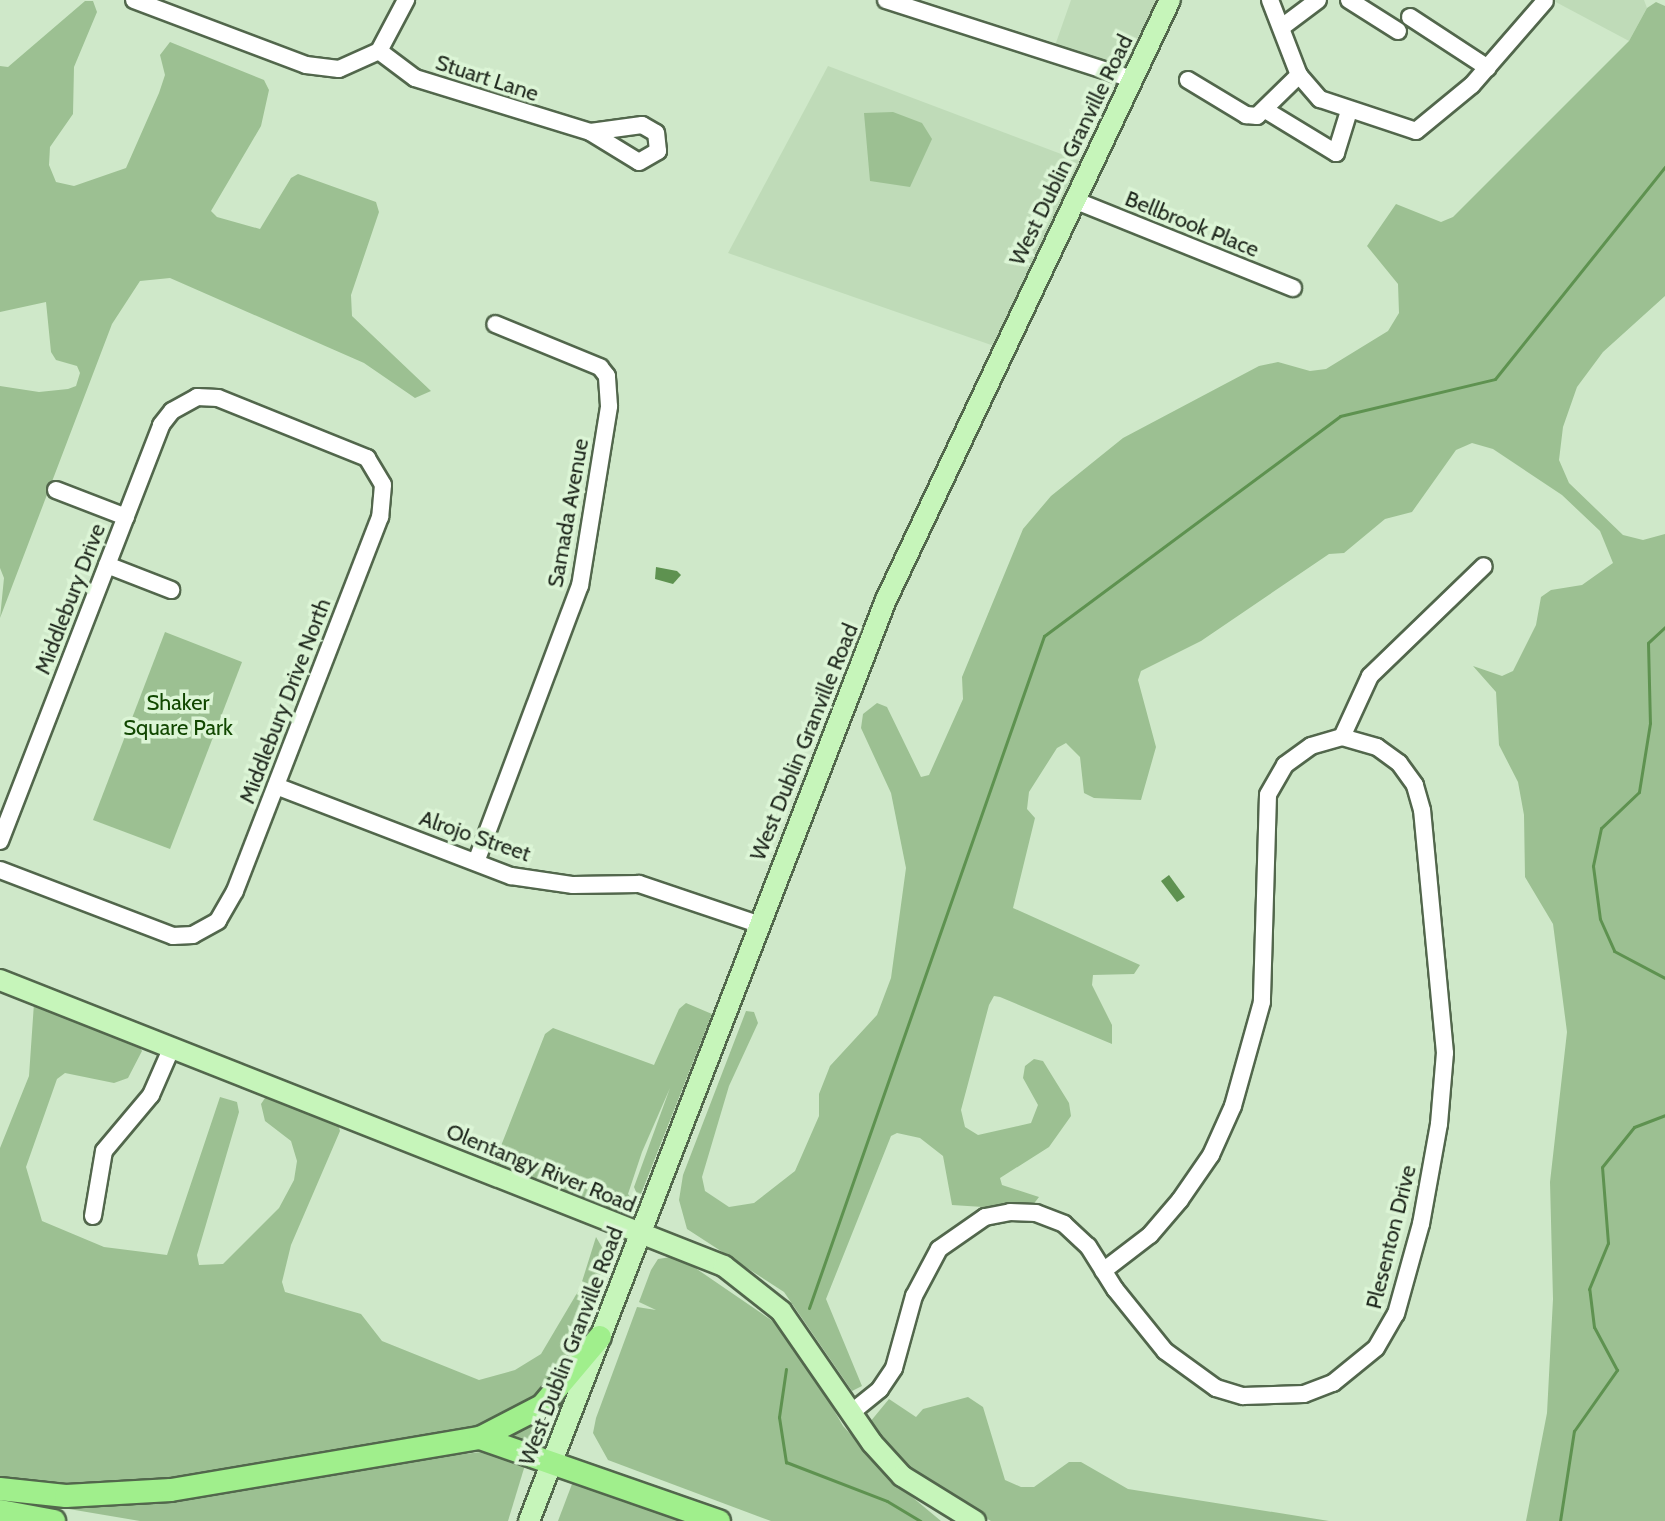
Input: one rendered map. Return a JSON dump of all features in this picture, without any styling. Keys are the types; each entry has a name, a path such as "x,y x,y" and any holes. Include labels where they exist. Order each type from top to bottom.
{"highway":[{"path":"0,1489 66,1496 171,1490 480,1438 542,1406 600,1337"},
{"path":"480,1438 553,1460 719,1521"},
{"path":"0,1511 54,1521"}],"main road":[{"name":"West Dublin Granville Road","path":"529,1521 758,924 919,524 1170,0"},
{"name":"Olentangy River Road","path":"0,980 641,1233 679,1244 755,1286 806,1340 852,1412 902,1476 975,1521"}],"street":[{"path":"134,0 317,68 349,67 379,51 406,0"},
{"path":"886,0 1132,79"},
{"path":"1270,0 1299,75 1320,99 1416,131 1488,68 1545,1"},
{"path":"1282,27 1318,0"},
{"path":"1349,0 1398,31"},
{"path":"1410,17 1488,68"},
{"name":"Stuart Lane","path":"379,51 415,78 590,132"},
{"path":"1267,111 1287,83 1299,75"},
{"path":"1188,80 1246,115 1267,111 1336,153 1349,111"},
{"name":"Bellbrook Place","path":"1074,200 1293,288"},
{"name":"Samada Avenue","path":"476,862 580,586 609,406 607,376 600,367 495,324"},
{"name":"Middlebury Drive","path":"0,841 166,417 186,401 207,397 349,447 367,458 379,475"},
{"name":"Middlebury Drive North","path":"0,870 163,933 203,932 225,913 380,517 384,496 379,475"},
{"path":"56,490 126,517"},
{"path":"107,565 171,590"},
{"path":"1103,1271 1150,1235 1180,1200 1211,1155 1233,1106 1262,1002 1268,795 1285,765 1311,746 1342,737 1370,676 1484,566"},
{"name":"Plesenton Drive","path":"852,1412 888,1379 925,1273 958,1232 985,1217 1036,1213 1064,1224 1165,1351 1188,1372 1243,1396 1278,1398 1333,1383 1358,1367 1391,1327 1421,1224 1439,1124 1445,1053 1439,952 1415,785 1399,763 1377,747 1342,737"},
{"name":"Alrojo Street","path":"276,786 511,876 573,885 639,884 758,924"},
{"path":"93,1216 104,1151 151,1095 172,1047"}],"shaded area":[{"path":"1071,0 1163,0 1120,76 1051,57"},
{"path":"1552,0 1644,0 1647,8 1629,41"},
{"path":"828,66 1085,163 997,347 728,253"},
{"path":"656,567 677,571 681,575 673,584 655,579"},
{"path":"1169,875 1185,897 1177,902 1161,881"}],"green space":[{"path":"85,1 93,1 97,12 74,67 73,114 50,147 49,165 56,182 74,186 126,168 159,93 165,75 160,55 170,42 264,80 269,90 261,126 211,211 217,217 260,229 291,178 298,174 376,202 379,212 351,295 352,316 431,391 415,398 364,363 170,278 140,281 112,324 0,618 4,578 0,568 0,386 39,392 68,389 76,386 80,373 77,366 56,360 51,352 46,302 0,312 0,66 8,67"},
{"path":"1656,2 1665,6 1665,296 1603,352 1577,387 1563,427 1559,460 1569,483 1623,535 1643,540 1665,534 1665,1521 1526,1521 1547,1413 1553,1299 1550,1182 1567,1032 1553,924 1525,877 1524,815 1518,782 1499,745 1496,692 1473,666 1502,676 1513,671 1536,625 1541,597 1551,590 1582,585 1613,563 1600,531 1562,495 1493,449 1472,443 1456,450 1412,512 1385,519 1344,553 1329,554 1201,641 1141,671 1138,680 1156,747 1141,800 1094,798 1084,793 1080,757 1066,743 1057,748 1029,792 1027,809 1035,818 1013,908 1140,965 1134,974 1093,975 1092,985 1112,1025 1112,1044 1000,997 994,996 989,1005 961,1110 965,1127 978,1135 1031,1123 1038,1105 1023,1078 1025,1066 1034,1059 1043,1061 1069,1103 1071,1116 1049,1147 1000,1178 1002,1185 1039,1197 1029,1210 952,1205 943,1156 920,1138 897,1133 891,1136 826,1299 862,1386 852,1391 784,1292 687,1229 679,1200 683,1175 746,1011 754,1012 758,1023 729,1086 702,1177 705,1191 729,1207 754,1203 795,1171 819,1116 819,1094 830,1066 877,1015 891,978 906,868 891,793 861,728 863,714 877,703 887,707 921,777 929,775 963,699 962,677 1023,529 1051,496 1123,438 1259,366 1278,362 1310,371 1326,369 1388,331 1399,313 1398,284 1367,246 1396,204 1441,222 1453,217 1629,41 1647,8"},
{"path":"893,112 922,123 932,139 910,187 870,181 864,113"},
{"name":"Shaker Square Park","path":"165,632 242,662 170,849 93,820"},
{"path":"34,1003 135,1039 142,1051 128,1078 114,1083 65,1073 57,1079 26,1167 42,1221 104,1247 167,1255 220,1097 237,1102 239,1112 197,1255 199,1265 223,1264 279,1208 294,1180 297,1161 291,1141 265,1121 261,1104 267,1095 338,1124 340,1131 291,1245 282,1282 285,1292 361,1314 382,1341 479,1380 515,1370 541,1354 580,1288 596,1237 606,1254 604,1265 565,1372 544,1397 488,1426 240,1473 101,1489 0,1482 0,1148 29,1076"},
{"path":"686,1003 712,1014 639,1199 634,1187 670,1088 642,1152 628,1194 637,1205 620,1212 606,1209 498,1168 495,1161 545,1034 553,1028 654,1065 679,1009"},
{"path":"671,1257 688,1263 780,1326 799,1349 843,1426 894,1482 941,1521 771,1521 608,1460 593,1433 596,1418 637,1307 656,1310 639,1302 651,1270 658,1259"},
{"path":"968,1397 983,1407 1005,1480 1021,1487 1034,1487 1069,1462 1081,1462 1128,1489 1329,1521 991,1521 922,1483 875,1434 870,1422 889,1399 916,1417 923,1409"},
{"path":"551,1410 538,1446 509,1436 508,1432"},
{"path":"481,1452 525,1465 508,1521 140,1521 63,1508 64,1502"},
{"path":"579,1480 693,1521 558,1521 572,1484"}],"waterway":[{"path":"809,1308 1044,636 1340,416 1495,379 1665,167"},
{"path":"1665,627 1648,643 1650,723 1639,792 1601,828 1593,866 1600,919 1614,951 1665,978"},
{"path":"1560,1521 1574,1431 1617,1370 1594,1327 1589,1289 1608,1243 1602,1167 1634,1127 1665,1115"},
{"path":"786,1369 779,1417 786,1462 887,1501 920,1521"}]}
